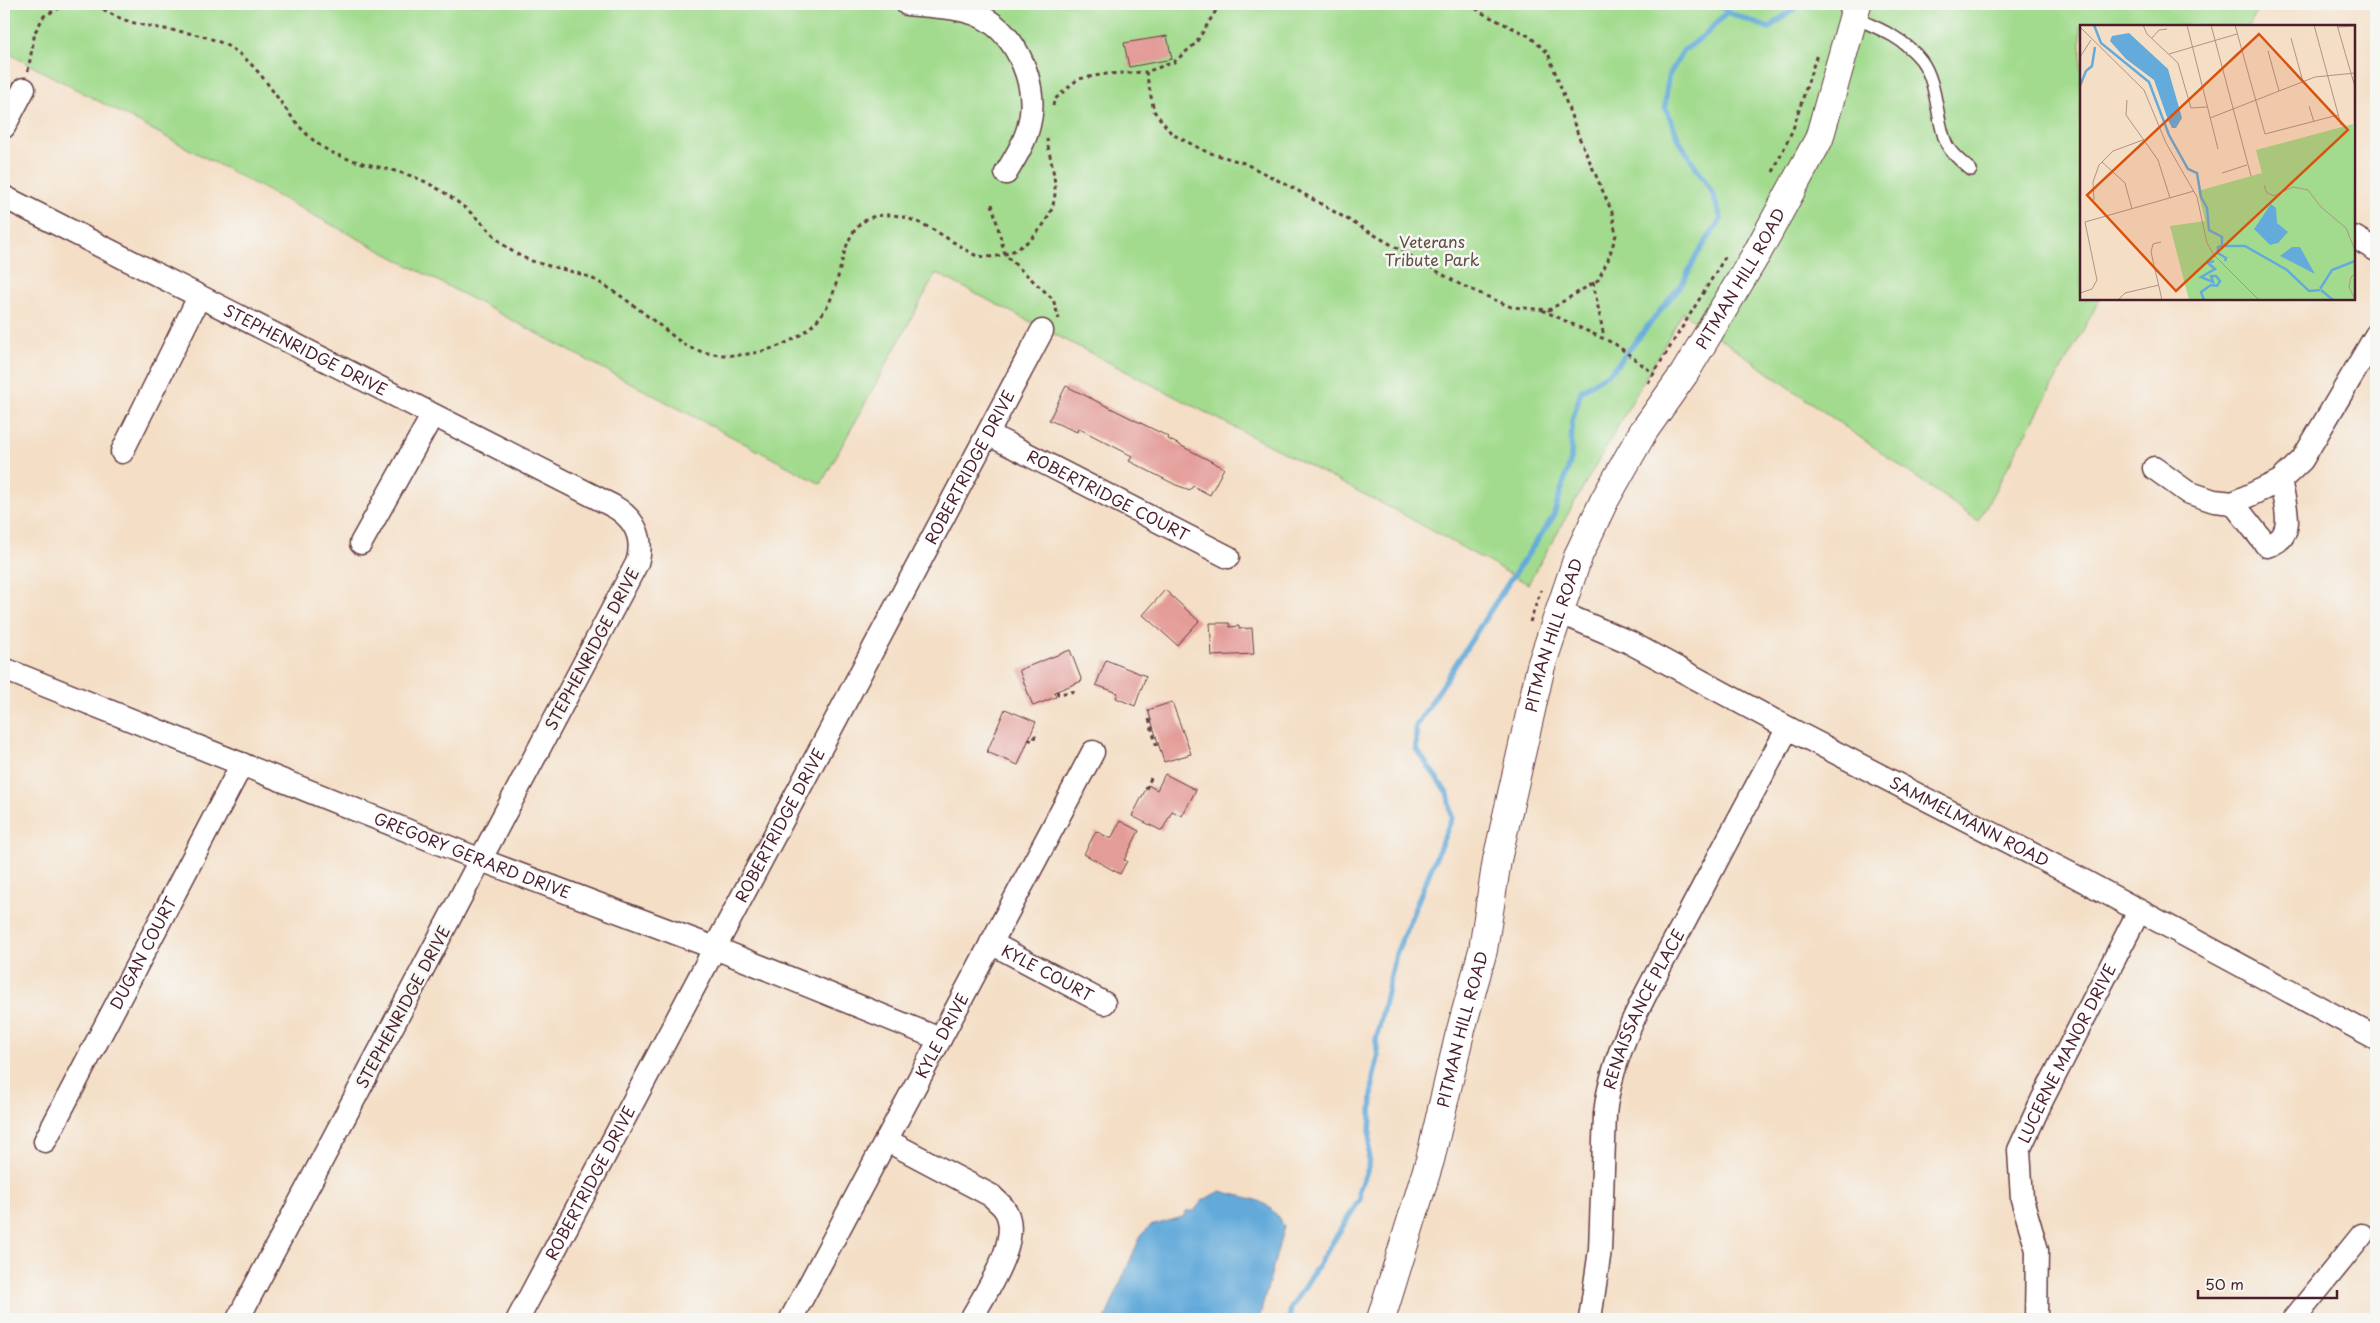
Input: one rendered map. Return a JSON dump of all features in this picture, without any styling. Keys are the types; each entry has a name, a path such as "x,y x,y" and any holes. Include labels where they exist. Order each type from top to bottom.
{"main road":[{"name":"PITMAN HILL ROAD","path":"1381,1319 1430,1160 1459,1037 1483,950 1497,860 1541,666 1579,554 1604,501 1643,432 1684,374 1757,253 1819,139 1855,10"}],"street":[{"path":"907,4 948,9 981,16 1001,29 1013,46 1026,72 1032,98 1029,125 1020,149 1006,173"},
{"path":"4,127 24,89"},
{"name":"STEPHENRIDGE DRIVE","path":"4,197 626,514 631,520 640,542 640,554 637,563 238,1319"},
{"path":"2355,238 2376,250"},
{"path":"122,452 200,297"},
{"name":"ROBERTRIDGE DRIVE","path":"518,1319 1042,331"},
{"path":"2154,468 2186,492 2214,501 2233,503 2280,481 2302,460 2376,335"},
{"path":"361,544 432,416"},
{"name":"ROBERTRIDGE COURT","path":"988,434 1228,557"},
{"path":"2233,503 2260,540 2267,546 2278,543 2286,530 2287,514 2280,481"},
{"name":"SAMMELMANN ROAD","path":"1559,612 1629,642 1788,728 2139,911 2376,1038"},
{"name":"GREGORY GERARD DRIVE","path":"4,669 481,860 715,948 940,1039"},
{"name":"RENAISSANCE PLACE","path":"1590,1319 1600,1250 1607,1092 1640,1006 1788,728"},
{"name":"KYLE DRIVE","path":"791,1319 1093,752"},
{"name":"DUGAN COURT","path":"44,1141 242,764"},
{"name":"LUCERNE MANOR DRIVE","path":"2036,1319 2037,1250 2022,1200 2019,1150 2042,1100 2139,911"},
{"name":"KYLE COURT","path":"991,944 1104,1003"},
{"path":"886,1140 992,1196 1004,1208 1010,1224 1009,1243 971,1319"},
{"path":"2294,1319 2362,1235"}],"lane":[{"path":"1855,10 1910,48 1922,62 1937,102 1946,144 1955,157 1971,170"}],"path":[{"path":"24,89 35,32 44,16 67,4"},
{"path":"97,4 110,15 142,25 190,32 219,41 240,54 262,76 306,134 326,150 418,178 446,194 477,218 508,249 531,262 593,279 623,297 687,346 715,355 751,354 784,345 809,329 827,307 835,288 851,234 862,222 877,215 901,214 975,254 1001,256 1019,248 1049,218 1056,190 1046,137"},
{"path":"1052,109 1054,100 1078,79 1106,74 1146,72 1174,62 1196,43 1220,4"},
{"path":"1146,72 1154,111 1172,134 1207,152 1244,163 1295,188 1460,285 1511,307 1549,310 1598,280 1608,260 1616,234 1612,212 1579,137 1548,53 1529,36 1482,13 1470,4"},
{"path":"992,204 1005,254 1053,299 1062,329 1042,331"},
{"path":"1594,282 1604,338"},
{"path":"1539,309 1617,345 1653,374"},
{"path":"1057,691 1058,694 1077,690"},
{"path":"1149,719 1159,746"},
{"path":"1028,739 1033,741 1037,731"},
{"path":"1146,789 1151,778"}],"green space":[{"name":"Veterans Tribute Park","path":"4,4 2261,4 2250,25 2080,25 2080,300 2099,300 1978,521 1683,312 1528,584 1404,515 936,273 821,484 4,51"}],"water":[{"path":"1221,1191 1250,1198 1265,1204 1278,1217 1284,1227 1259,1319 1105,1319 1141,1235 1150,1226 1183,1217 1186,1211 1194,1211 1203,1200"}],"building":[{"path":"1167,36 1172,59 1129,67 1124,43"},
{"path":"1066,386 1169,437 1168,439 1224,468 1210,495 1193,486 1190,490 1176,485 1129,461 1132,456 1078,428 1077,432 1049,420"},
{"path":"1165,590 1199,621 1177,645 1143,615"},
{"path":"1210,623 1229,623 1230,627 1239,626 1239,629 1252,628 1254,654 1212,656"},
{"path":"1070,650 1082,681 1054,692 1056,697 1033,706 1019,670"},
{"path":"1106,660 1146,676 1135,706 1116,698 1118,693 1096,685"},
{"path":"1172,702 1191,754 1164,762 1148,710"},
{"path":"1005,709 1036,722 1018,765 987,752"},
{"path":"1165,774 1196,790 1182,816 1172,811 1162,831 1132,816 1148,785 1157,790"},
{"path":"1120,821 1139,831 1124,860 1127,861 1120,874 1084,854 1096,831 1111,839"}],"waterway":[{"path":"1720,4 1727,12 1769,28 1800,4"},
{"path":"1289,1319 1291,1308 1360,1199 1359,1190 1368,1169 1373,1079 1378,1058 1376,1040 1396,954 1452,818 1448,794 1416,749 1416,726 1553,517 1571,459 1572,421 1581,391 1613,370 1683,282 1697,255 1721,219 1712,192 1680,142 1665,106 1668,77 1683,51 1706,34 1727,12"}]}
